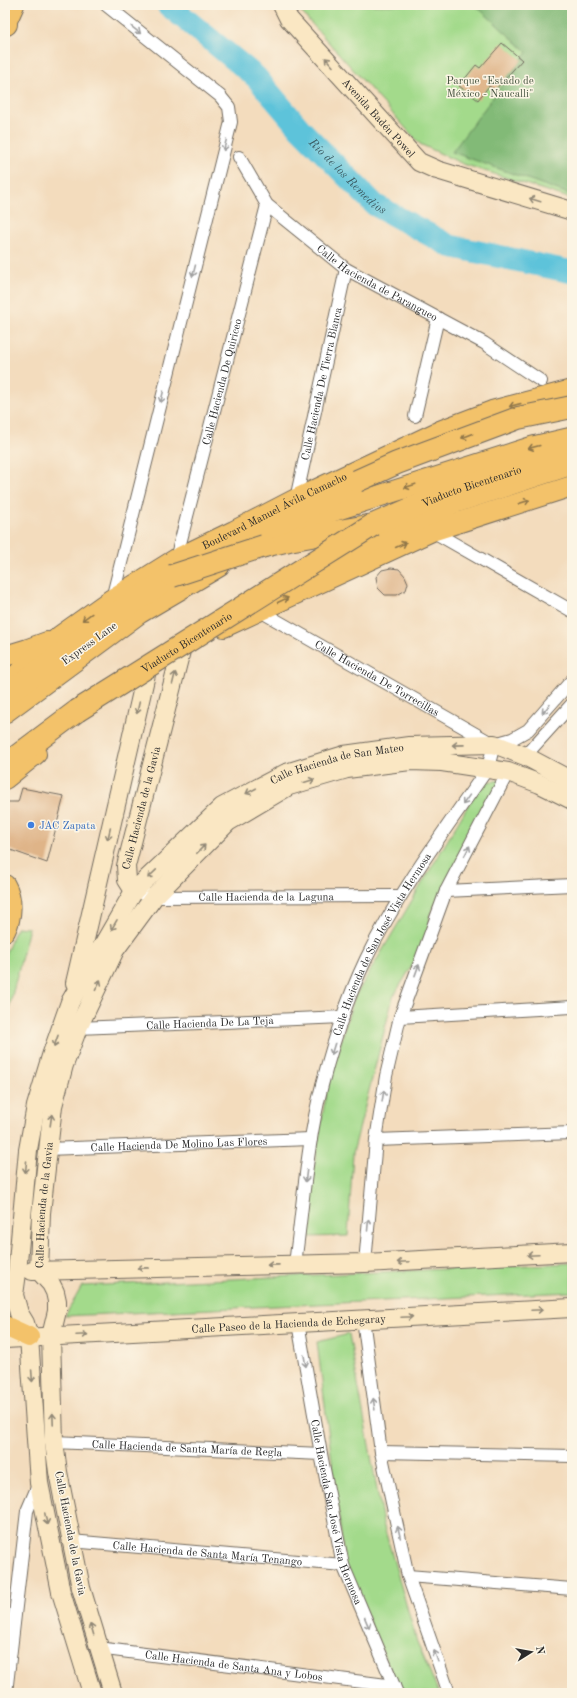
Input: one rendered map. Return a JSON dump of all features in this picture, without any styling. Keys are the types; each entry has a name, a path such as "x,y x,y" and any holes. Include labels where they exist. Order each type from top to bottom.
{"highway":[{"path":"5,696 102,623 174,573 277,524 357,481 397,463 518,418 561,395"},
{"name":"Boulevard Manuel Ávila Camacho","path":"5,712 139,612 275,534 310,518 533,447 572,438"},
{"name":"Viaducto Bicentenario","path":"5,765 77,711 373,525 447,493 572,452"},
{"path":"5,757 65,717 170,640 309,571 453,504 572,464"},
{"name":"Viaducto Bicentenario","path":"174,573 264,546 373,525"},
{"name":"Express Lane","path":"5,706 174,573"}],"main road":[{"name":"Avenida Badén Powel","path":"282,5 289,19 419,162 437,170 572,211"},
{"name":"Boulevard Manuel Ávila Camacho","path":"5,685 60,636 112,599 174,573 234,531 296,499 442,430 492,411 561,395"},
{"path":"5,779 147,670 182,647 432,531 572,486"},
{"path":"5,656 28,650 60,636"},
{"name":"Calle Hacienda de la Gavia","path":"92,1693 61,1592 39,1483 29,1337 14,1294 11,1273 28,1150 36,1106 51,1056 78,1007 134,891 127,880 126,866 182,647"},
{"name":"Calle Hacienda de la Gavia","path":"112,1693 81,1588 71,1541 54,1442 51,1336 57,1311 56,1292 39,1270 41,1213 53,1106 64,1065 78,1028 78,1007 147,670"},
{"name":"Calle Hacienda de San Mateo","path":"134,891 222,806 286,773 344,755 401,747 494,744 525,756 544,776 572,800"},
{"name":"Calle Hacienda de San Mateo","path":"154,897 228,822 289,786 347,769 410,761 442,762 572,781"},
{"path":"5,885 10,893 10,920 5,931"},
{"name":"Calle Hacienda de la Gavia","path":"78,1007 115,950 154,897"},
{"path":"11,1273 39,1270 295,1264 365,1264 572,1252"},
{"name":"Calle Paseo de la Hacienda de Echegaray","path":"5,1339 572,1308"},
{"path":"5,1326 29,1337"}],"street":[{"path":"106,5 220,96 229,107 231,122 112,599"},
{"name":"Calle Hacienda de Parangueo","path":"239,157 267,205 346,269 484,343 561,395"},
{"name":"Calle Hacienda De Quiriceo","path":"174,573 267,205"},
{"name":"Calle Hacienda De Tierra Blanca","path":"296,499 346,269"},
{"path":"415,416 438,318"},
{"path":"432,531 572,611"},
{"name":"Calle Hacienda De Torrecillas","path":"260,611 494,744"},
{"path":"494,744 512,739 528,730 572,680"},
{"path":"525,756 572,704"},
{"name":"Calle Hacienda de San José Vista Hermosa","path":"295,1264 311,1139 322,1085 343,1017 366,960 400,896 488,768 494,744"},
{"path":"365,1264 376,1140 386,1076 400,1017 446,891 508,772"},
{"path":"446,891 572,885"},
{"name":"Calle Hacienda de la Laguna","path":"134,891 154,897 400,896"},
{"path":"400,1017 572,1007"},
{"name":"Calle Hacienda De La Teja","path":"78,1028 343,1017"},
{"path":"376,1140 572,1133"},
{"name":"Calle Hacienda De Molino Las Flores","path":"47,1149 311,1139"},
{"path":"363,1319 381,1452 408,1576 449,1693"},
{"name":"Calle Hacienda San José Vista Hermosa","path":"298,1323 321,1454 343,1565 396,1690"},
{"name":"Calle Hacienda de Santa María de Regla","path":"54,1442 321,1454"},
{"path":"381,1452 572,1456"},
{"path":"6,1693 27,1511 39,1483"},
{"name":"Calle Hacienda de Santa María Tenango","path":"71,1541 343,1565"},
{"path":"408,1576 572,1590"},
{"name":"Calle Hacienda de Santa Ana y Lobos","path":"98,1648 396,1690"}],"green space":[{"name":"Parque \"Estado de México - Naucalli\"","path":"295,5 572,5 572,199 463,164 420,144"},
{"path":"475,5 572,5 572,195 452,152 527,52"},
{"path":"506,780 430,914 429,938 393,997 353,1153 348,1236 306,1237 313,1172 326,1094 353,1000 482,782"},
{"path":"17,927 29,928 5,1024 5,955"},
{"path":"572,1263 572,1292 65,1316 82,1286"},
{"path":"349,1334 383,1523 417,1642 439,1693 400,1693 345,1565 317,1342"}],"building":[{"path":"502,43 522,60 495,90 489,86 478,100 459,86 476,65 480,68"},
{"path":"391,568 399,569 405,576 408,583 406,590 397,595 385,595 378,588 376,577 382,570"},
{"name":"JAC Zapata","path":"22,788 64,796 47,863 5,848 5,802 18,802"}],"waterway":[{"name":"Río de los Remedios","path":"168,5 256,77 300,129 375,205 450,246 572,272"}],"place":[{"name":"JAC Zapata","path":"31,825"}]}
